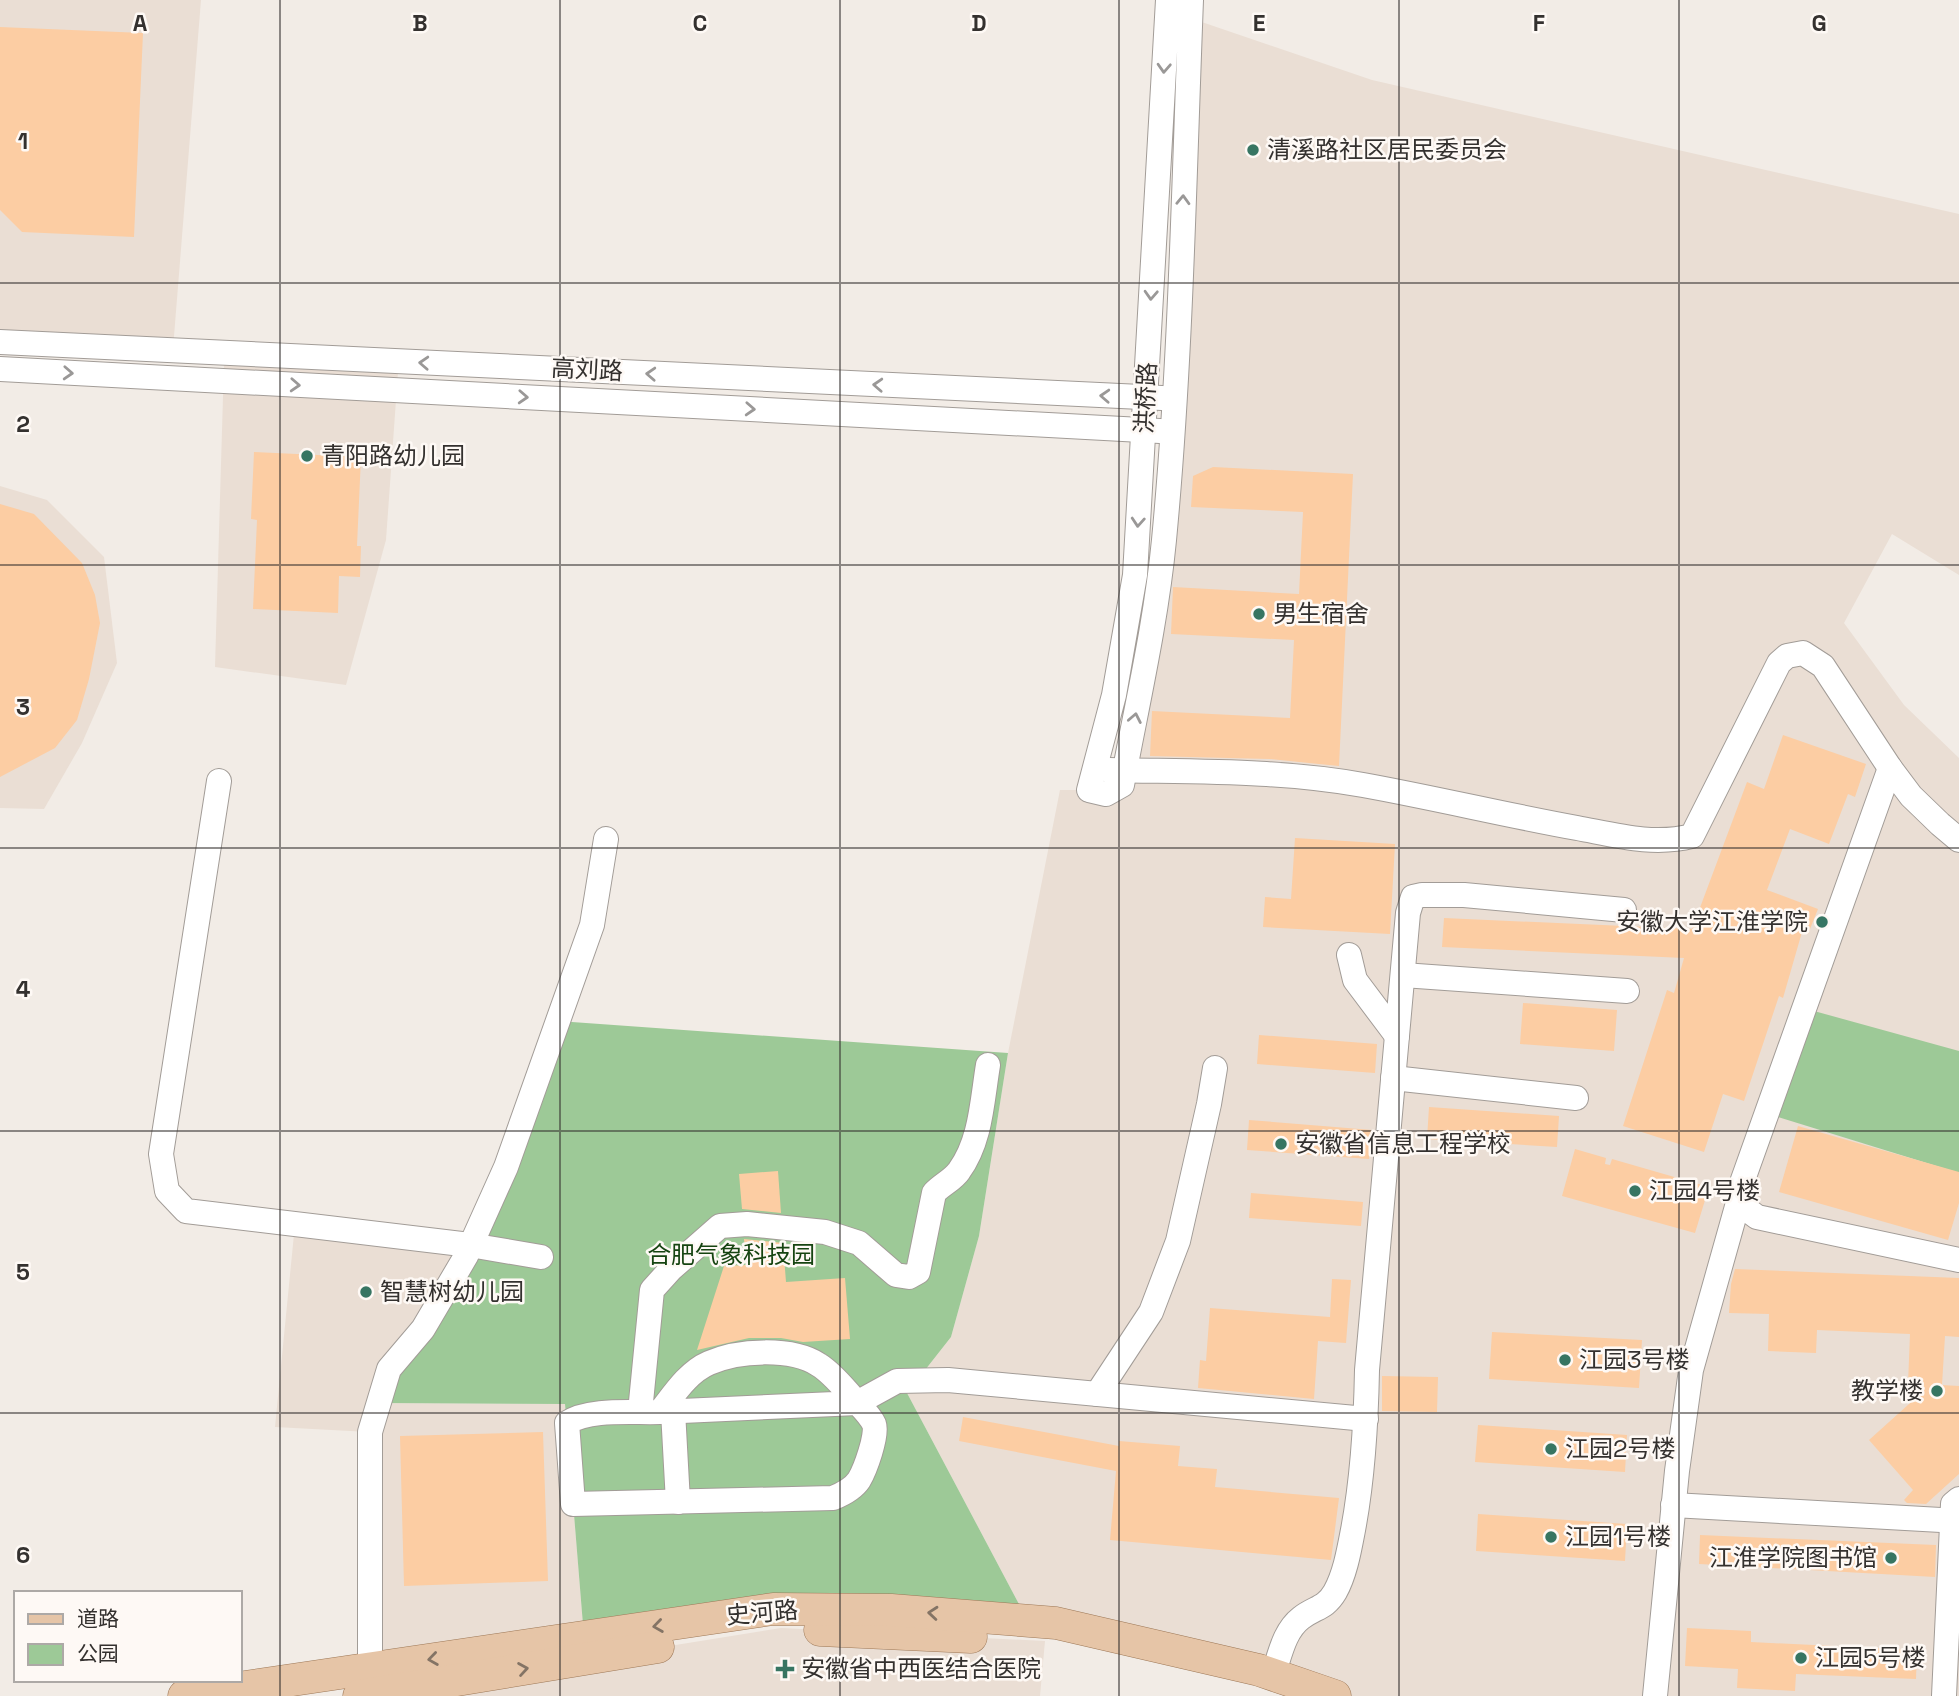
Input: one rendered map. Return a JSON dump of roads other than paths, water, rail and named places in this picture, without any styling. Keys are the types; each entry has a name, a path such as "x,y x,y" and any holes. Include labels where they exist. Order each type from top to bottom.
{"main road":[{"name":"史河路","path":"184,1696 365,1682 774,1609 891,1610 1055,1623 1271,1685 1335,1696"}],"street":[{"name":"洪桥路","path":"1168,0 1135,575 1114,695 1092,780 1123,778 1150,640 1161,566 1179,318 1191,0"},
{"name":"高刘路","path":"0,342 1173,399"},
{"name":"高刘路","path":"0,369 1171,432"},
{"path":"1123,778 1307,777 1363,785 1489,812 1642,839 1674,841 1692,836 1779,663 1787,656 1803,653 1823,666 1911,796 1959,839"},
{"path":"1655,1696 1673,1506 1691,1370 1740,1188 1890,768"},
{"path":"219,781 160,1154 167,1191 187,1211 470,1245 541,1257"},
{"path":"365,1682 369,1432 389,1369 423,1329 470,1245 506,1167 592,925 606,839"},
{"path":"1271,1685 1288,1633 1301,1618 1326,1605 1336,1590 1345,1567 1361,1487 1367,1370 1408,913 1413,897 1464,895 1624,910"},
{"path":"1349,955 1355,980 1397,1036"},
{"path":"1403,975 1628,992"},
{"path":"678,1502 658,1412 652,1290 671,1269 720,1226 747,1224 825,1232 859,1243 896,1275 909,1277 918,1272 934,1193 957,1174 970,1153 977,1134 988,1065"},
{"path":"1097,1394 1151,1312 1178,1241 1215,1069"},
{"path":"1393,1078 1576,1098"},
{"path":"1738,1203 1757,1217 1959,1260"},
{"path":"658,1412 684,1380 709,1363 767,1352 794,1354 818,1364 837,1380 857,1403 874,1424 874,1436 858,1482 845,1494 833,1498 573,1504 567,1423 579,1415 658,1412 857,1403 897,1381 948,1380 1366,1419"},
{"path":"1673,1506 1957,1514 1944,1696"}],"place":[{"name":"清溪路社区居民委员会","path":"1253,150"},
{"name":"青阳路幼儿园","path":"307,456"},
{"name":"男生宿舍","path":"1259,614"},
{"name":"安徽大学江淮学院","path":"1822,922"},
{"name":"安徽省信息工程学校","path":"1281,1144"},
{"name":"江园4号楼","path":"1635,1191"},
{"name":"智慧树幼儿园","path":"366,1292"},
{"name":"江园3号楼","path":"1565,1360"},
{"name":"教学楼","path":"1937,1391"},
{"name":"江园2号楼","path":"1551,1449"},
{"name":"江园1号楼","path":"1551,1537"},
{"name":"江淮学院图书馆","path":"1891,1558"},
{"name":"江园5号楼","path":"1801,1658"},
{"name":"安徽省中西医结合医院","path":"785,1669"}],"park label":[{"name":"合肥气象科技园","path":"731,1255"}]}
